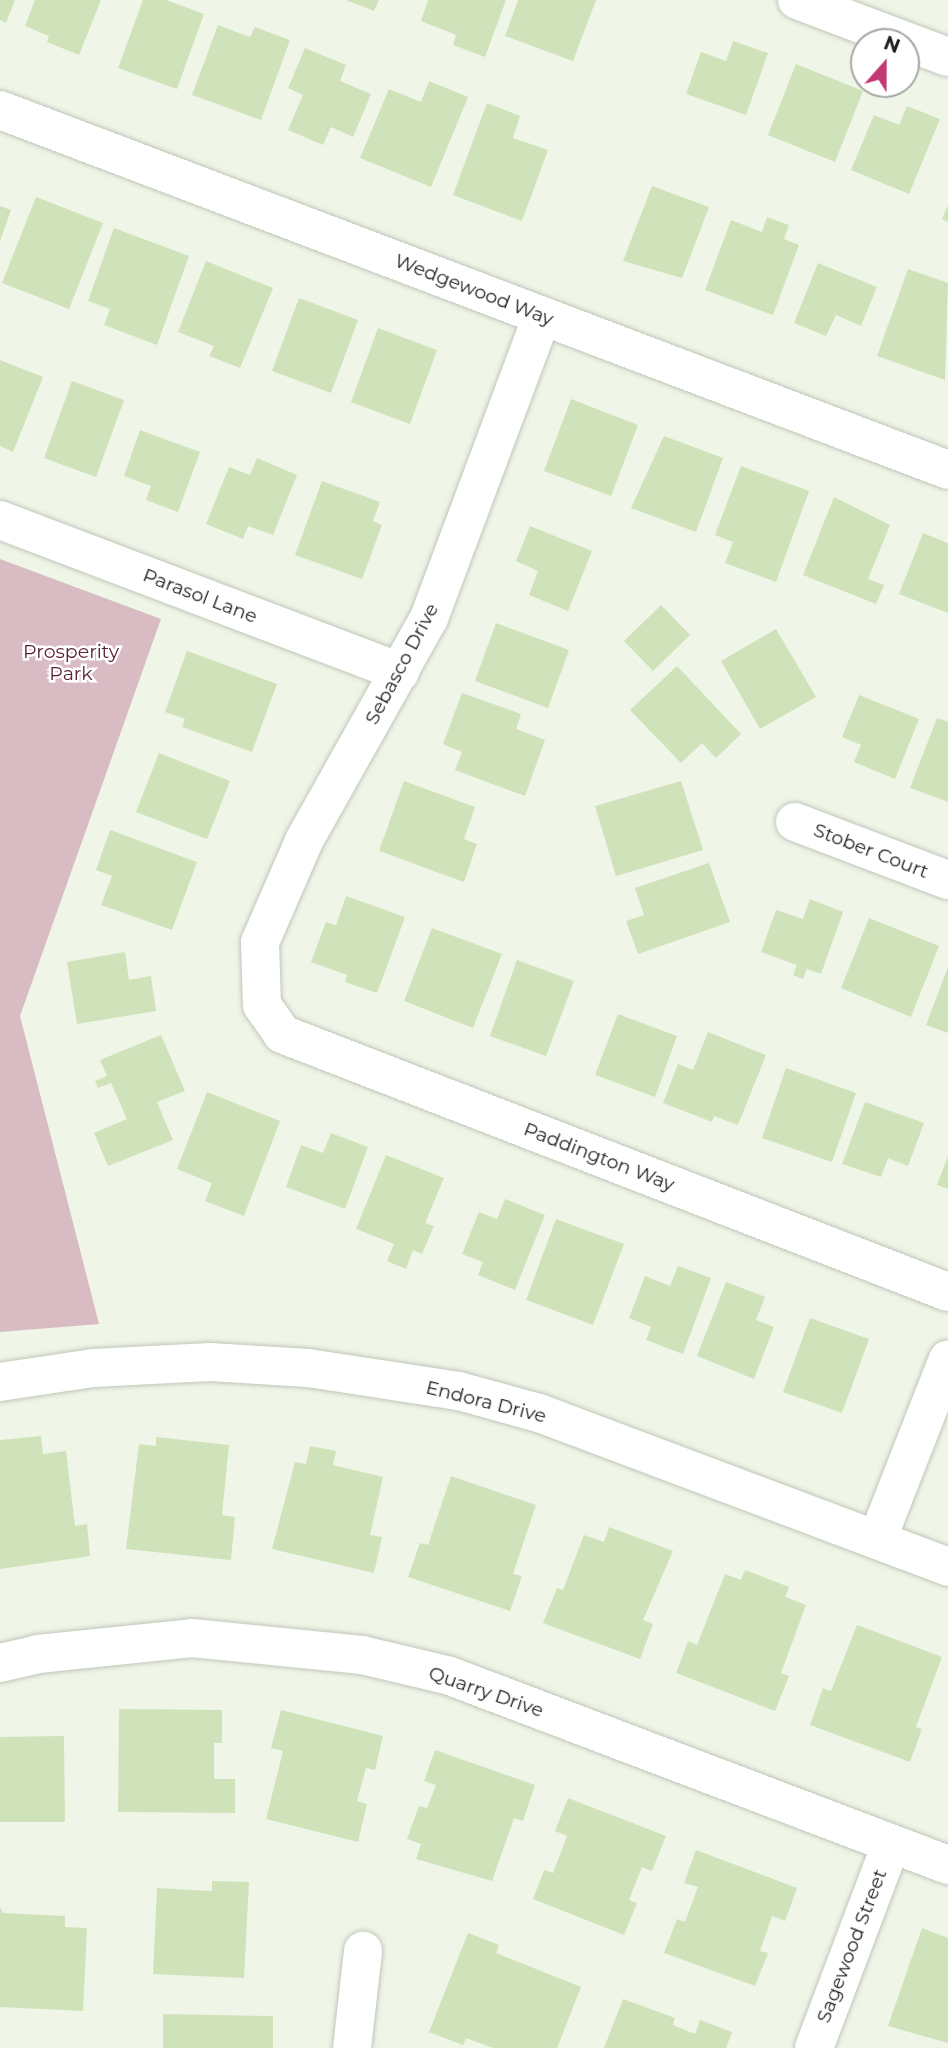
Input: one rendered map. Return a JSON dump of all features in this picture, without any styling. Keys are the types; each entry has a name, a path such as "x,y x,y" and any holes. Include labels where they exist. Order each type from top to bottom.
{"street":[{"path":"797,0 948,57"},
{"name":"Wedgewood Way","path":"0,110 948,470"},
{"name":"Sebasco Drive","path":"262,1005 260,942 304,841 429,618 542,316"},
{"name":"Parasol Lane","path":"0,520 400,672"},
{"name":"Stober Court","path":"795,822 948,880"},
{"name":"Paddington Way","path":"262,1005 282,1034 948,1292"},
{"path":"877,1540 948,1359"},
{"name":"Endora Drive","path":"0,1382 93,1368 210,1362 308,1368 459,1391 539,1413 948,1567"},
{"name":"Quarry Drive","path":"0,1663 38,1654 192,1638 362,1655 450,1676 948,1866"},
{"name":"Sagewood Street","path":"814,2048 891,1844"},
{"path":"352,2048 363,1951"}],"green space":[{"name":"Prosperity Park","path":"0,559 161,619 20,1016 99,1324 0,1332"}],"building":[{"path":"0,0 15,0 6,23 0,20"},
{"path":"35,0 101,0 79,55 47,42 49,36 25,26"},
{"path":"143,0 166,0 204,14 177,89 118,68"},
{"path":"346,0 379,0 374,11"},
{"path":"428,0 506,0 485,57 453,45 456,35 421,21"},
{"path":"518,0 596,0 573,61 505,36"},
{"path":"218,25 250,37 255,27 290,40 261,120 192,95"},
{"path":"733,41 768,53 746,115 686,94 701,52 726,61"},
{"path":"305,48 346,65 340,81 371,94 353,137 331,127 323,145 288,130 303,95 288,88"},
{"path":"796,64 850,86 850,98 860,98 835,162 768,135"},
{"path":"429,81 468,97 431,187 360,158 389,89 421,102"},
{"path":"487,103 520,116 513,138 548,150 522,221 453,195"},
{"path":"907,106 940,119 909,194 851,170 874,115 899,125"},
{"path":"652,186 709,207 682,278 623,261"},
{"path":"36,197 103,223 69,309 2,283"},
{"path":"948,205 948,222 942,219"},
{"path":"0,206 11,210 0,241"},
{"path":"767,217 789,225 784,239 799,245 773,315 705,290 731,220 762,232"},
{"path":"114,228 189,256 157,345 104,325 110,309 88,301"},
{"path":"206,261 273,288 240,368 209,356 214,346 178,332"},
{"path":"818,263 877,287 861,326 836,315 826,336 794,323"},
{"path":"908,269 948,283 945,380 877,356"},
{"path":"299,298 358,320 331,393 272,371"},
{"path":"378,328 437,350 410,424 351,402"},
{"path":"0,360 43,377 13,452 0,446"},
{"path":"72,381 124,400 96,477 44,458"},
{"path":"571,399 638,425 611,496 544,471"},
{"path":"140,430 200,452 178,512 146,500 151,486 124,476"},
{"path":"664,436 723,458 696,532 631,508"},
{"path":"257,458 297,475 273,535 248,526 243,539 206,524 229,467 250,475"},
{"path":"741,466 809,491 776,582 725,563 733,542 715,535"},
{"path":"322,481 380,502 373,521 382,525 362,579 295,555"},
{"path":"834,497 890,525 868,579 884,585 876,604 803,575"},
{"path":"530,526 592,551 568,611 529,595 538,571 516,561"},
{"path":"923,533 948,543 948,613 899,594"},
{"path":"661,605 690,635 653,671 624,641"},
{"path":"496,623 569,650 548,708 475,681"},
{"path":"776,629 816,697 760,729 721,661"},
{"path":"187,651 277,684 252,752 182,727 185,719 165,712"},
{"path":"677,666 741,734 716,758 702,743 681,763 630,710"},
{"path":"462,693 521,714 516,729 545,740 525,796 455,770 462,752 443,744"},
{"path":"859,695 919,719 895,779 854,762 861,745 842,737"},
{"path":"937,718 948,722 948,802 910,788"},
{"path":"159,753 230,781 207,839 136,812"},
{"path":"404,781 475,807 464,839 477,844 464,882 379,851"},
{"path":"681,781 703,850 616,876 595,806"},
{"path":"110,830 197,862 172,930 101,905 112,876 96,870"},
{"path":"709,863 730,922 638,954 626,921 644,915 635,888"},
{"path":"346,896 405,917 377,993 345,982 347,975 311,962 326,922 336,925"},
{"path":"810,899 843,912 821,974 807,969 803,979 793,975 797,965 761,952 776,910 803,919"},
{"path":"869,918 939,946 911,1017 841,988"},
{"path":"432,928 502,954 473,1028 404,1001"},
{"path":"125,952 129,980 151,976 156,1011 77,1024 67,962"},
{"path":"517,960 574,981 546,1056 490,1036"},
{"path":"948,967 948,1033 926,1025"},
{"path":"618,1014 677,1036 655,1097 595,1075"},
{"path":"708,1032 766,1055 738,1125 714,1116 712,1122 663,1103 678,1064 693,1070"},
{"path":"161,1035 185,1091 157,1102 173,1140 108,1166 94,1133 127,1119 111,1083 98,1088 95,1081 107,1076 100,1060"},
{"path":"786,1068 856,1093 832,1162 762,1138"},
{"path":"207,1092 280,1121 244,1216 205,1201 212,1183 177,1169"},
{"path":"865,1102 924,1123 908,1166 888,1158 881,1177 842,1164"},
{"path":"331,1133 368,1147 345,1209 286,1187 301,1145 323,1153"},
{"path":"386,1155 444,1178 425,1223 434,1226 422,1254 413,1250 406,1269 387,1261 394,1244 356,1229"},
{"path":"948,1156 948,1189 937,1185"},
{"path":"505,1199 545,1215 515,1290 478,1275 483,1262 462,1254 479,1212 497,1219"},
{"path":"556,1219 624,1244 593,1325 526,1300"},
{"path":"678,1266 711,1278 683,1354 646,1340 651,1327 629,1318 645,1276 670,1286"},
{"path":"726,1282 765,1297 756,1320 774,1327 754,1379 697,1356"},
{"path":"810,1318 869,1339 842,1413 783,1392"},
{"path":"41,1436 43,1454 66,1451 75,1526 87,1524 90,1556 0,1569 0,1440"},
{"path":"156,1437 229,1445 222,1515 235,1517 231,1560 126,1549 139,1444 156,1446"},
{"path":"310,1446 336,1451 333,1465 383,1477 370,1535 382,1537 374,1573 272,1549 295,1462 306,1464"},
{"path":"451,1476 536,1505 513,1574 522,1576 510,1611 408,1577 420,1543 428,1545"},
{"path":"609,1527 673,1551 643,1620 653,1624 640,1659 543,1623 557,1588 563,1590 584,1535 604,1542"},
{"path":"745,1570 789,1587 785,1597 806,1605 781,1673 789,1676 775,1711 676,1673 688,1641 697,1645 725,1574 741,1580"},
{"path":"857,1625 942,1657 916,1727 922,1729 910,1762 810,1725 823,1688 831,1691"},
{"path":"119,1709 222,1710 222,1743 214,1743 214,1779 235,1779 235,1813 118,1812"},
{"path":"281,1710 383,1736 375,1770 366,1768 357,1801 367,1804 358,1842 266,1819 283,1751 271,1748"},
{"path":"64,1736 65,1822 0,1822 0,1737"},
{"path":"435,1750 535,1785 523,1821 514,1818 492,1881 416,1859 421,1844 407,1839 419,1806 427,1808 436,1785 424,1781"},
{"path":"568,1798 666,1836 652,1871 642,1867 629,1900 637,1903 624,1935 533,1899 544,1870 553,1873 567,1836 555,1831"},
{"path":"696,1850 797,1888 785,1921 772,1916 760,1951 768,1953 755,1986 664,1953 677,1919 685,1922 698,1887 684,1883"},
{"path":"212,1881 249,1882 244,1978 153,1974 157,1888 212,1891"},
{"path":"0,1907 3,1913 65,1916 65,1927 87,1928 83,2011 0,2007"},
{"path":"922,1928 948,1938 948,2043 888,2026"},
{"path":"468,1933 499,1945 496,1953 581,1987 557,2048 493,2048 466,2038 463,2045 429,2032"},
{"path":"623,1999 675,2018 673,2025 695,2034 700,2020 732,2032 726,2048 604,2048"},
{"path":"163,2014 273,2016 273,2048 163,2048"}]}
